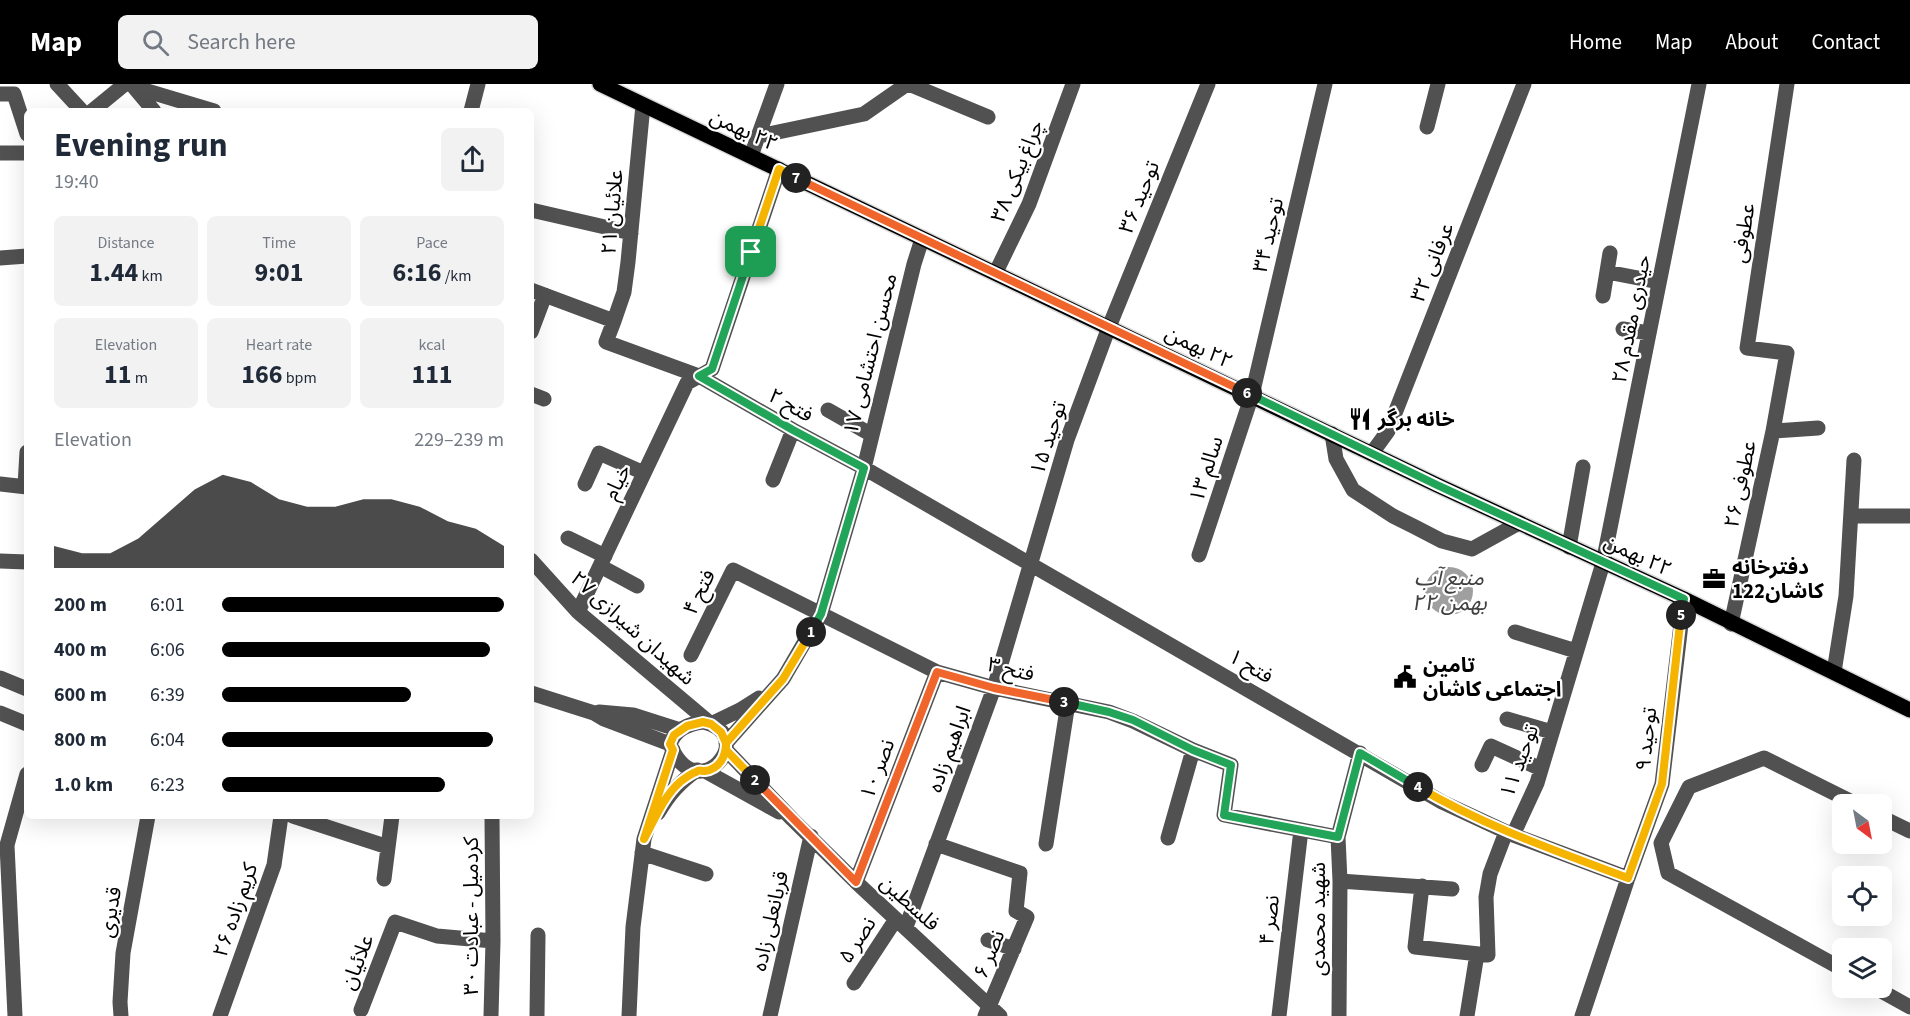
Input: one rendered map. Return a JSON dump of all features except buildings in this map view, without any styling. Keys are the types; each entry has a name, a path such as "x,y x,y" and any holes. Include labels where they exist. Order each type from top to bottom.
{"main road":[{"name":"٢٢ بهمن","path":"600,84 1332,435 1684,599 1910,710"}],"street":[{"path":"57,84 79,108"},
{"path":"472,108 477,84"},
{"path":"751,156 777,84"},
{"path":"759,136 864,114 908,84 988,117"},
{"name":"چراغ بیکی ۳۸","path":"996,272 1029,204 1073,84"},
{"name":"توحید ۳۶","path":"1109,327 1208,84"},
{"name":"توحید ۳۴","path":"1252,395 1325,84"},
{"path":"1427,127 1438,84"},
{"name":"عرفانی ۳۲","path":"1372,453 1388,431 1524,84"},
{"name":"حیدری مقدم ۲۸","path":"1603,563 1699,84"},
{"name":"عطوفی","path":"1787,84 1747,348 1787,353"},
{"path":"96,108 130,85"},
{"path":"130,85 151,108"},
{"path":"130,85 204,108"},
{"path":"0,94 14,94 24,125"},
{"name":"علائیان ۲۱","path":"643,105 624,292 606,342 699,376"},
{"path":"0,153 24,153"},
{"name":"خیام","path":"578,612 687,383 712,369 779,169"},
{"path":"534,211 631,233"},
{"name":"محسن احتشامی ۱۷","path":"726,746 783,679 821,614 864,468 922,239"},
{"path":"1603,296 1610,253"},
{"path":"0,258 24,256"},
{"path":"1607,272 1659,282"},
{"path":"534,315 538,292 614,321"},
{"name":"توحید ۱۵","path":"1030,564 1068,440 1109,327"},
{"path":"1623,329 1649,333"},
{"name":"عطوفی ۲۶","path":"1731,624 1773,431 1787,353"},
{"name":"فتح ۲","path":"699,376 864,468"},
{"name":"سالم ۱۳","path":"1199,555 1252,395"},
{"path":"828,410 872,435"},
{"path":"1773,431 1818,428"},
{"path":"773,480 793,430"},
{"path":"1332,435 1336,459 1353,490 1393,516 1442,541 1472,549 1519,523"},
{"path":"585,484 599,453 644,473"},
{"path":"1834,672 1846,596 1854,460"},
{"path":"1569,547 1583,467"},
{"name":"فتح ۱","path":"864,468 1442,802 1509,833 1628,878"},
{"path":"0,484 24,486"},
{"path":"1851,516 1910,516"},
{"path":"568,538 637,586"},
{"path":"0,561 24,562"},
{"name":"شهیدان شیرازی ۲۷","path":"534,563 578,612 711,724"},
{"name":"توحید ۱۱","path":"1477,954 1488,955 1486,897 1490,874 1509,833 1537,783 1603,563"},
{"name":"ابراهیم زاده","path":"901,923 936,844 994,688 1030,564"},
{"name":"فتح ۴","path":"691,655 733,570 821,614"},
{"name":"توحید ۹","path":"1582,1016 1662,784 1684,599"},
{"name":"فتح ۳","path":"821,614 937,672 994,688 1109,712 1133,720 1193,750 1231,765 1224,815 1302,830"},
{"path":"1515,632 1576,651"},
{"name":"نصر ۱۰","path":"856,882 937,672"},
{"path":"0,678 24,688"},
{"name":"محسن احتشامی ۱۷","path":"711,724 747,706 783,679"},
{"path":"534,694 594,713 671,747 681,763 701,770 792,819"},
{"path":"1046,844 1068,703"},
{"path":"0,713 24,723"},
{"path":"594,713 633,715 680,730"},
{"path":"1507,719 1552,732"},
{"path":"629,1016 633,927 643,846 674,735 695,723 711,724 721,732 726,746 792,819"},
{"path":"643,846 665,800 679,783 701,770 713,768 719,764 726,746"},
{"path":"1482,765 1491,746 1541,769"},
{"path":"1168,838 1193,750"},
{"name":"شهید محمدی","path":"1339,1016 1338,837 1360,753"},
{"path":"1832,963 1668,873 1661,843 1689,787 1764,758 1836,794"},
{"path":"15,1016 7,845 24,785"},
{"name":"قدیری","path":"121,1016 123,953 147,819"},
{"name":"کریم زاده ۲۶","path":"220,1016 274,865 281,819"},
{"path":"302,819 388,847"},
{"path":"384,879 392,819"},
{"name":"کردمیل - عبادت ۳۰","path":"491,1016 492,819"},
{"name":"فلسطین","path":"792,819 992,1013"},
{"path":"1892,822 1910,831"},
{"path":"1302,830 1338,837"},
{"name":"نصر ۴","path":"1279,1016 1302,830"},
{"name":"قربانعلی زاده","path":"772,1015 811,836"},
{"name":"نصر ۶","path":"936,844 1020,873 1016,911 1027,917 992,1013"},
{"path":"643,846 706,874"},
{"path":"1340,881 1452,888"},
{"path":"1422,886 1415,947 1477,954 1467,1016"},
{"name":"علائیان","path":"361,1010 395,922 437,936 493,941"},
{"name":"نصر ۵","path":"854,983 901,923"},
{"path":"537,1016 538,935"},
{"path":"988,940 1014,949"},
{"path":"1892,997 1910,1007"}],"water":[{"name":"منبع آب ۲۲ بهمن","path":"1444,567 1454,567 1469,577 1473,591 1472,600 1463,611 1454,615 1444,615 1429,605 1425,596 1425,586 1435,571"}],"place":[{"name":"خانه برگر","path":"1360,419"},
{"name":"دفترخانه 122کاشان","path":"1714,579"},
{"name":"تامین اجتماعی کاشان","path":"1405,677"}],"route":[{"path":"751,252 712,369 699,376 864,468 821,614 783,679 726,743 724,757 719,764 705,771 697,770 679,783 665,800 644,839 673,750 670,744 674,735 687,726 703,722 717,727 724,737 726,743 726,750 856,882 937,672 994,688 1109,712 1133,720 1193,750 1231,765 1224,815 1338,837 1360,753 1442,802 1513,835 1628,878 1662,784 1684,599 1437,485 779,169 751,252"}]}
